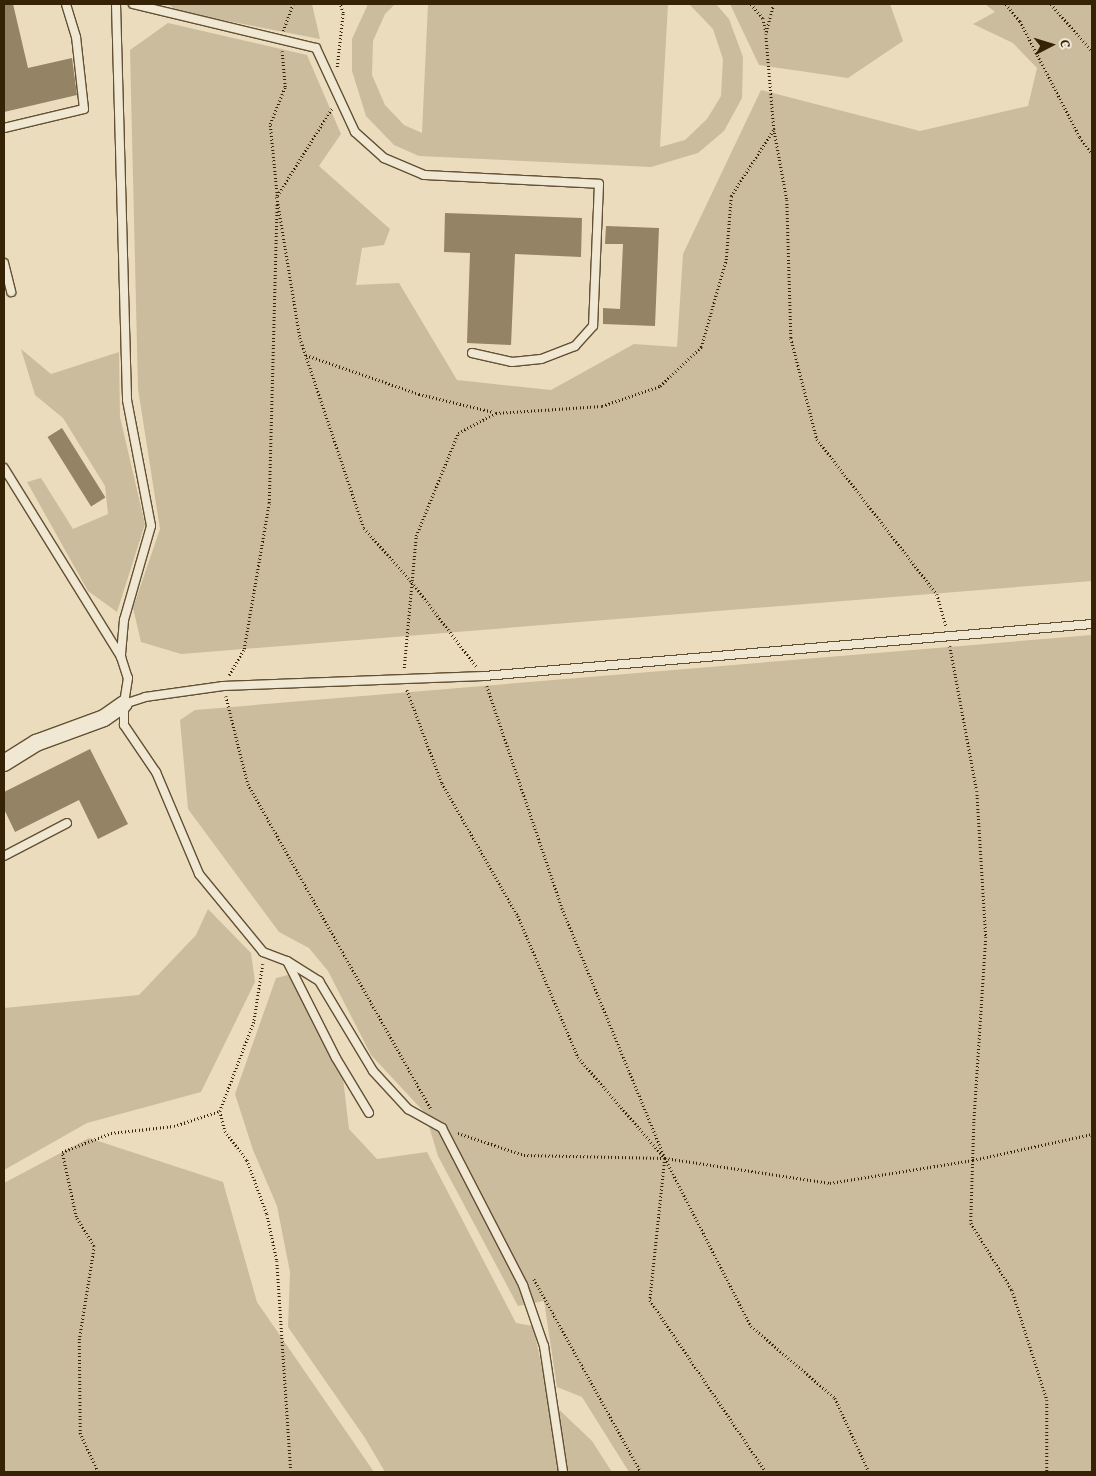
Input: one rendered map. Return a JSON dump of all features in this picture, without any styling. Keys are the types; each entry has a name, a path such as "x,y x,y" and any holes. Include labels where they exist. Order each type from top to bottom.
{"street":[{"path":"4,763 36,743 104,718 124,704"}],"lane":[{"path":"4,128 84,109 76,37 66,4"},
{"path":"116,4 127,400 151,526 124,620 121,657"},
{"path":"133,4 316,48 355,132 384,158 424,175 598,184 593,326 575,346 541,359 512,362 472,353"},
{"path":"4,263 11,292"},
{"path":"4,468 121,657 128,678 124,704 124,725 156,772 199,874 263,952 287,961 319,981 373,1071 408,1108 442,1128 523,1286 544,1346 563,1472"},
{"path":"124,704 145,697 223,686 484,676 1092,624"},
{"path":"4,856 67,823"},
{"path":"287,961 336,1058 369,1113"}],"path":[{"path":"293,4 280,39 285,87 270,124 277,197 300,338 364,528 412,582 484,676 562,908 665,1158 751,1326 835,1398 869,1472"},
{"path":"340,4 343,13 332,112 277,197 269,503 244,649 223,686 248,784 442,1128 524,1155 665,1158 830,1183 973,1160 1092,1134"},
{"path":"751,4 763,18 766,34 774,128 787,200 791,338 817,439 936,594 948,636 977,792 986,937 971,1223 1012,1290 1047,1400 1047,1472"},
{"path":"766,34 774,4"},
{"path":"1006,4 1020,21 1080,136 1092,154"},
{"path":"1051,4 1092,51"},
{"path":"306,354 419,394 496,412 602,406 660,386 701,347 726,260 731,196 774,128"},
{"path":"496,412 458,433 416,536 403,679 442,783 518,916 578,1057 665,1158 650,1300 766,1472"},
{"path":"263,952 262,978 254,1022 220,1111 226,1131 247,1160 268,1214 277,1261 291,1472"},
{"path":"98,1472 80,1434 79,1340 94,1246 76,1217 62,1152 111,1133 174,1126 220,1111"},
{"path":"530,1271 641,1472"}],"shaded area":[{"path":"169,4 312,4 320,39 176,11"},
{"path":"368,4 395,4 385,14 373,41 372,75 385,105 404,125 422,133 428,4 668,4 660,147 685,140 707,119 721,96 723,59 713,29 689,4 716,4 729,19 743,57 742,98 724,131 698,153 651,167 419,156 394,145 366,116 352,71 352,39"},
{"path":"730,4 890,4 903,41 848,78 759,65"},
{"path":"985,4 1092,4 1092,581 181,654 141,642 133,608 160,529 138,389 130,50 168,23 307,55 341,134 319,166 390,229 384,245 362,248 356,285 399,283 457,380 551,390 634,344 677,347 683,254 761,90 920,131 1028,106 1037,68 1013,43 973,24 995,12"},
{"path":"21,349 51,374 119,352 120,417 145,524 117,612 88,591 27,482 41,478 73,529 108,514 105,486 63,418 35,395"},
{"path":"1092,635 1092,1472 629,1472 582,1397 557,1387 544,1301 518,1306 438,1156 425,1113 371,1055 328,971 309,948 279,932 188,809 180,720 195,710"},
{"path":"208,909 251,953 255,982 201,1092 87,1123 4,1170 4,1008 139,995 196,935"},
{"path":"288,975 343,1078 349,1129 377,1159 427,1152 516,1323 533,1326 549,1400 592,1441 612,1472 385,1472 365,1438 288,1327 290,1272 277,1206 253,1150 235,1094 276,978"},
{"path":"89,1138 223,1182 257,1302 374,1472 4,1472 4,1183"}],"building":[{"path":"4,4 13,4 28,68 72,58 77,95 4,112"},
{"path":"445,213 582,218 581,257 515,254 511,345 467,343 470,253 444,252"},
{"path":"606,226 659,228 655,326 603,324 603,308 620,309 623,244 605,244"},
{"path":"62,428 105,498 91,507 48,437"},
{"path":"90,749 128,824 98,839 79,800 15,832 4,809 4,792"}]}
